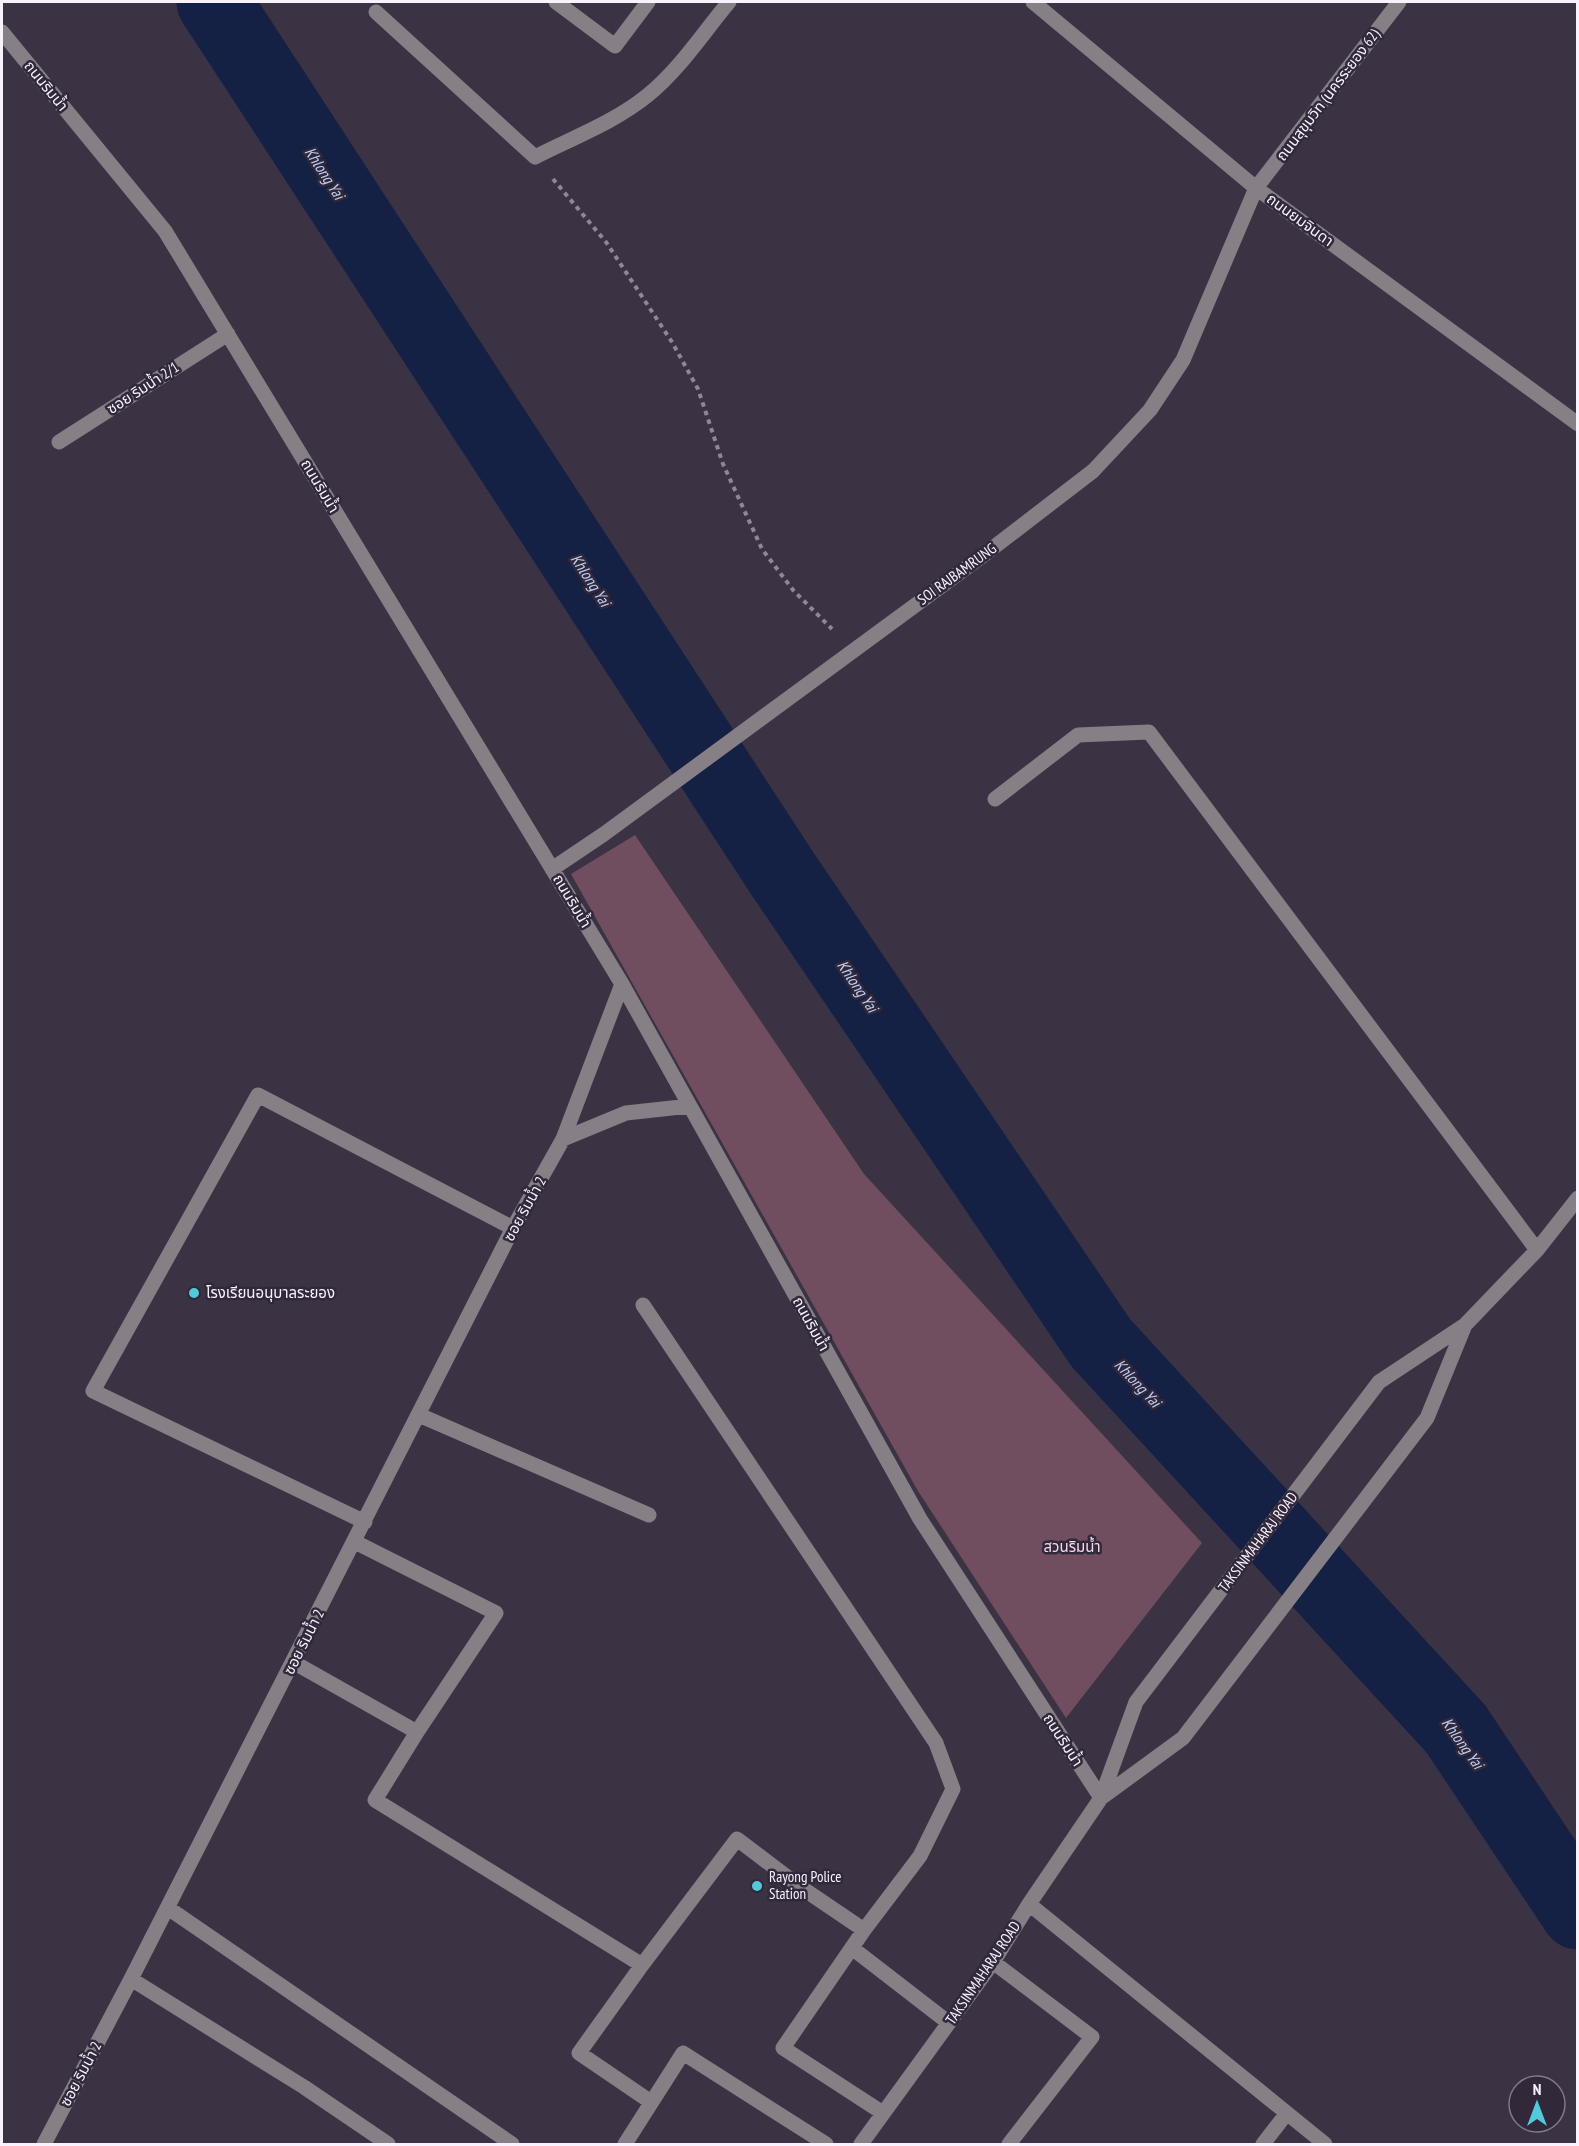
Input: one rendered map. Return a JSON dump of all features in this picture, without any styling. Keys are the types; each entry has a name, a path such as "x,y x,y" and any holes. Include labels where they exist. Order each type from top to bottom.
{"street":[{"path":"556,2 615,46 648,2"},
{"path":"376,12 535,158 614,117 647,96 672,72 729,2"},
{"name":"ถนนยมจินดา","path":"1033,2 1256,188 1578,424"},
{"name":"ถนนสุขุมวิท (นครระยอง 62)","path":"1256,188 1399,2"},
{"name":"ถนนริมน้ำ","path":"4,41 165,231 622,984 920,1519 1101,1798"},
{"name":"SOI RAJBAMRUNG","path":"552,869 604,834 985,554 1093,471 1150,410 1183,360 1256,188"},
{"name":"ซอย ริมน้ำ 2/1","path":"59,442 228,334"},
{"path":"995,799 1078,735 1149,732 1537,1250"},
{"name":"ซอย ริมน้ำ 2","path":"44,2145 168,1908 513,1228 562,1139 622,984"},
{"path":"365,1521 93,1391 258,1095 513,1228"},
{"path":"562,1139 626,1113 690,1106"},
{"name":"TAKSINMAHARAJ ROAD","path":"861,2145 993,1962 1029,1904 1101,1798 1136,1702 1378,1382 1465,1325 1537,1250 1578,1198"},
{"path":"643,1305 936,1743 953,1789 920,1856 864,1930 783,2048 884,2114"},
{"name":"TAKSINMAHARAJ ROAD","path":"1101,1798 1183,1738 1427,1418 1465,1325"},
{"path":"419,1415 649,1515"},
{"path":"355,1542 496,1613 375,1800 642,1965"},
{"path":"293,1662 417,1732"},
{"path":"651,2102 579,2053 737,1839 799,1886 864,1930"},
{"path":"1029,1904 1325,2145"},
{"path":"168,1908 512,2145"},
{"path":"852,1948 949,2023"},
{"path":"993,1962 1092,2037 1009,2145"},
{"path":"131,1979 304,2087 387,2145"},
{"path":"624,2145 683,2053 826,2145"},
{"path":"1263,2145 1287,2113"}],"path":[{"path":"535,158 606,242 672,342 698,389 723,464 762,549 793,590 853,651"}],"green space":[{"name":"สวนริมน้ำ","path":"635,835 864,1174 1202,1543 1066,1718 918,1491 571,874"}],"waterway":[{"name":"Khlong Yai","path":"214,2 782,873 1101,1343 1456,1729 1578,1912"}],"place":[{"name":"โรงเรียนอนุบาลระยอง","path":"194,1293"},
{"name":"Rayong Police Station","path":"757,1886"}]}
